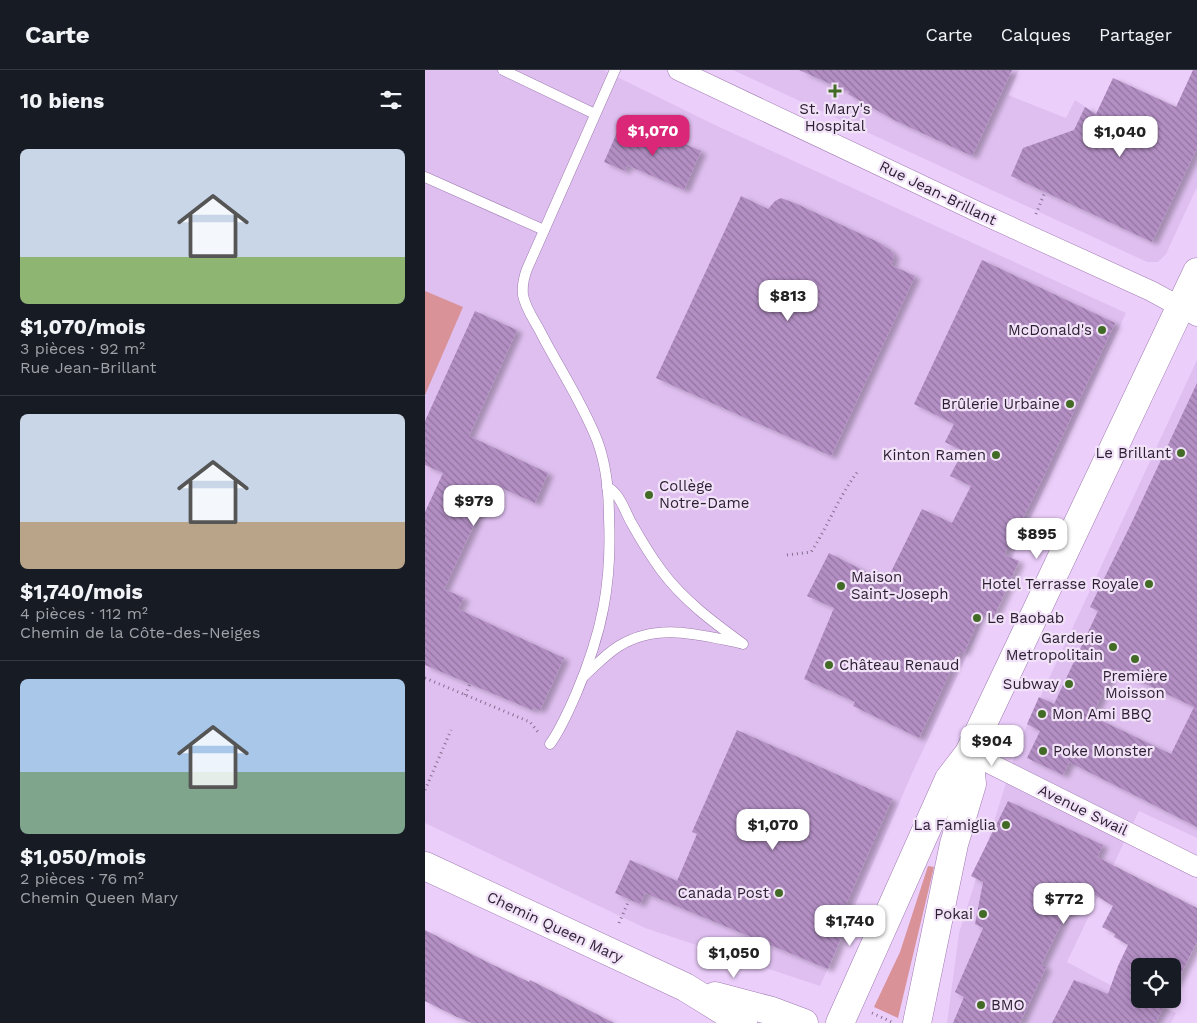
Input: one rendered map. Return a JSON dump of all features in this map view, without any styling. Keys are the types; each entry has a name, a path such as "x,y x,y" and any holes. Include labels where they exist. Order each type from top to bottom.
{"main road":[{"path":"840,1023 949,779 969,753 1189,312 1197,272"},
{"path":"917,1023 954,844 972,784 969,753"},
{"name":"Chemin Queen Mary","path":"425,866 685,987 743,1023"},
{"name":"Chemin Queen Mary","path":"685,987 772,1011 804,1023"}],"street":[{"name":"Rue Jean-Brillant","path":"678,70 985,216 1151,291 1189,312"},
{"name":"Avenue Swail","path":"969,753 1197,867"}],"lane":[{"path":"503,70 595,114"},
{"path":"550,744 567,714 599,632 608,586 610,530 607,487 601,456 588,421 523,297 523,288 527,269 615,70"},
{"path":"425,177 544,230"},
{"path":"583,677 620,646 637,638 658,632 687,632 743,644 708,618 677,589 645,546 616,494 607,487"}],"path":[{"path":"1036,214 1045,192"},
{"path":"787,555 811,552 848,484 859,470"},
{"path":"425,678 530,722 539,734"},
{"path":"465,695 470,684"},
{"path":"425,790 451,730"},
{"path":"619,923 629,900"},
{"path":"871,1013 894,1023"}],"shaded area":[{"path":"425,70 603,70 715,125 1126,313 910,778 820,986 645,928 425,823"},
{"path":"733,70 1019,70 1008,95 1066,118 1075,100 1096,114 1113,78 1177,107 1193,70 1197,70 1197,187 1166,254 1158,262 1147,262"},
{"path":"425,291 463,307 425,395"},
{"path":"1197,360 1197,838 1139,811 1067,962 1131,994 1131,1008 1164,1008 1176,1013 1171,1023 947,1023 959,933 1018,745"},
{"path":"928,866 934,867 898,1018 874,1007 900,952"}],"building":[{"path":"799,70 1012,70 972,156 896,121 848,94 849,92"},
{"path":"1193,70 1197,70 1197,148 1152,242 1011,176 1023,148 1074,130 1085,107 1096,114 1113,78 1176,107"},
{"path":"619,128 632,134 634,130 675,148 678,141 701,151 684,190 627,165 625,171 604,162"},
{"path":"741,196 768,209 775,201 781,198 797,204 878,242 890,250 894,256 891,265 915,276 831,456 656,378"},
{"path":"982,260 1115,323 1041,482 1004,555 1019,561 993,619 981,613 964,653 960,651 919,738 853,706 855,702 804,679 834,608 807,596 829,553 886,582 922,509 952,523 971,486 950,476 963,451 945,442 954,424 914,404"},
{"path":"475,311 517,330 469,436 548,473 535,503 493,484 444,589 464,598 458,609 564,658 540,710 534,708 532,710 425,665 425,512 443,473 425,465 425,421"},
{"path":"1197,383 1197,827 1069,762 1063,775 1027,758 1040,731 1027,724 1039,697 1054,704 1098,611 1090,607","holes":["1114,669 1194,707 1171,754 1092,716"]},
{"path":"737,730 892,799 844,909 852,912 828,969 645,893 640,904 615,893 630,860 677,881 697,834 692,832"},
{"path":"1008,801 1103,845 1097,857 1197,908 1197,942 1181,973 1181,958 1131,958 1131,1008 1163,1008 1155,1023 1052,1023 1074,980 1108,994 1128,945 1114,937 1115,934 1102,927 1113,906 1082,887 1069,916 1066,914 1041,965 1046,967 1020,1023 953,1023 964,997 955,992 983,928 975,924 983,882 971,876"},
{"path":"425,930 614,1023 472,1023 457,1017 425,1001"}],"place":[{"name":"St. Mary's Hospital","path":"835,91"},
{"name":"McDonald's","path":"1102,330"},
{"name":"Brûlerie Urbaine","path":"1070,404"},
{"name":"Le Brillant","path":"1181,453"},
{"name":"Kinton Ramen","path":"996,455"},
{"name":"Collège Notre-Dame","path":"649,495"},
{"name":"Hotel Terrasse Royale","path":"1149,584"},
{"name":"Maison Saint-Joseph","path":"841,586"},
{"name":"Le Baobab","path":"977,618"},
{"name":"Garderie Metropolitain","path":"1113,647"},
{"name":"Première Moisson","path":"1135,659"},
{"name":"Château Renaud","path":"829,665"},
{"name":"Subway","path":"1069,684"},
{"name":"Mon Ami BBQ","path":"1042,714"},
{"name":"Poke Monster","path":"1043,751"},
{"name":"La Famiglia","path":"1006,825"},
{"name":"Canada Post","path":"779,893"},
{"name":"Pokai","path":"983,914"},
{"name":"BMO","path":"981,1005"}]}
